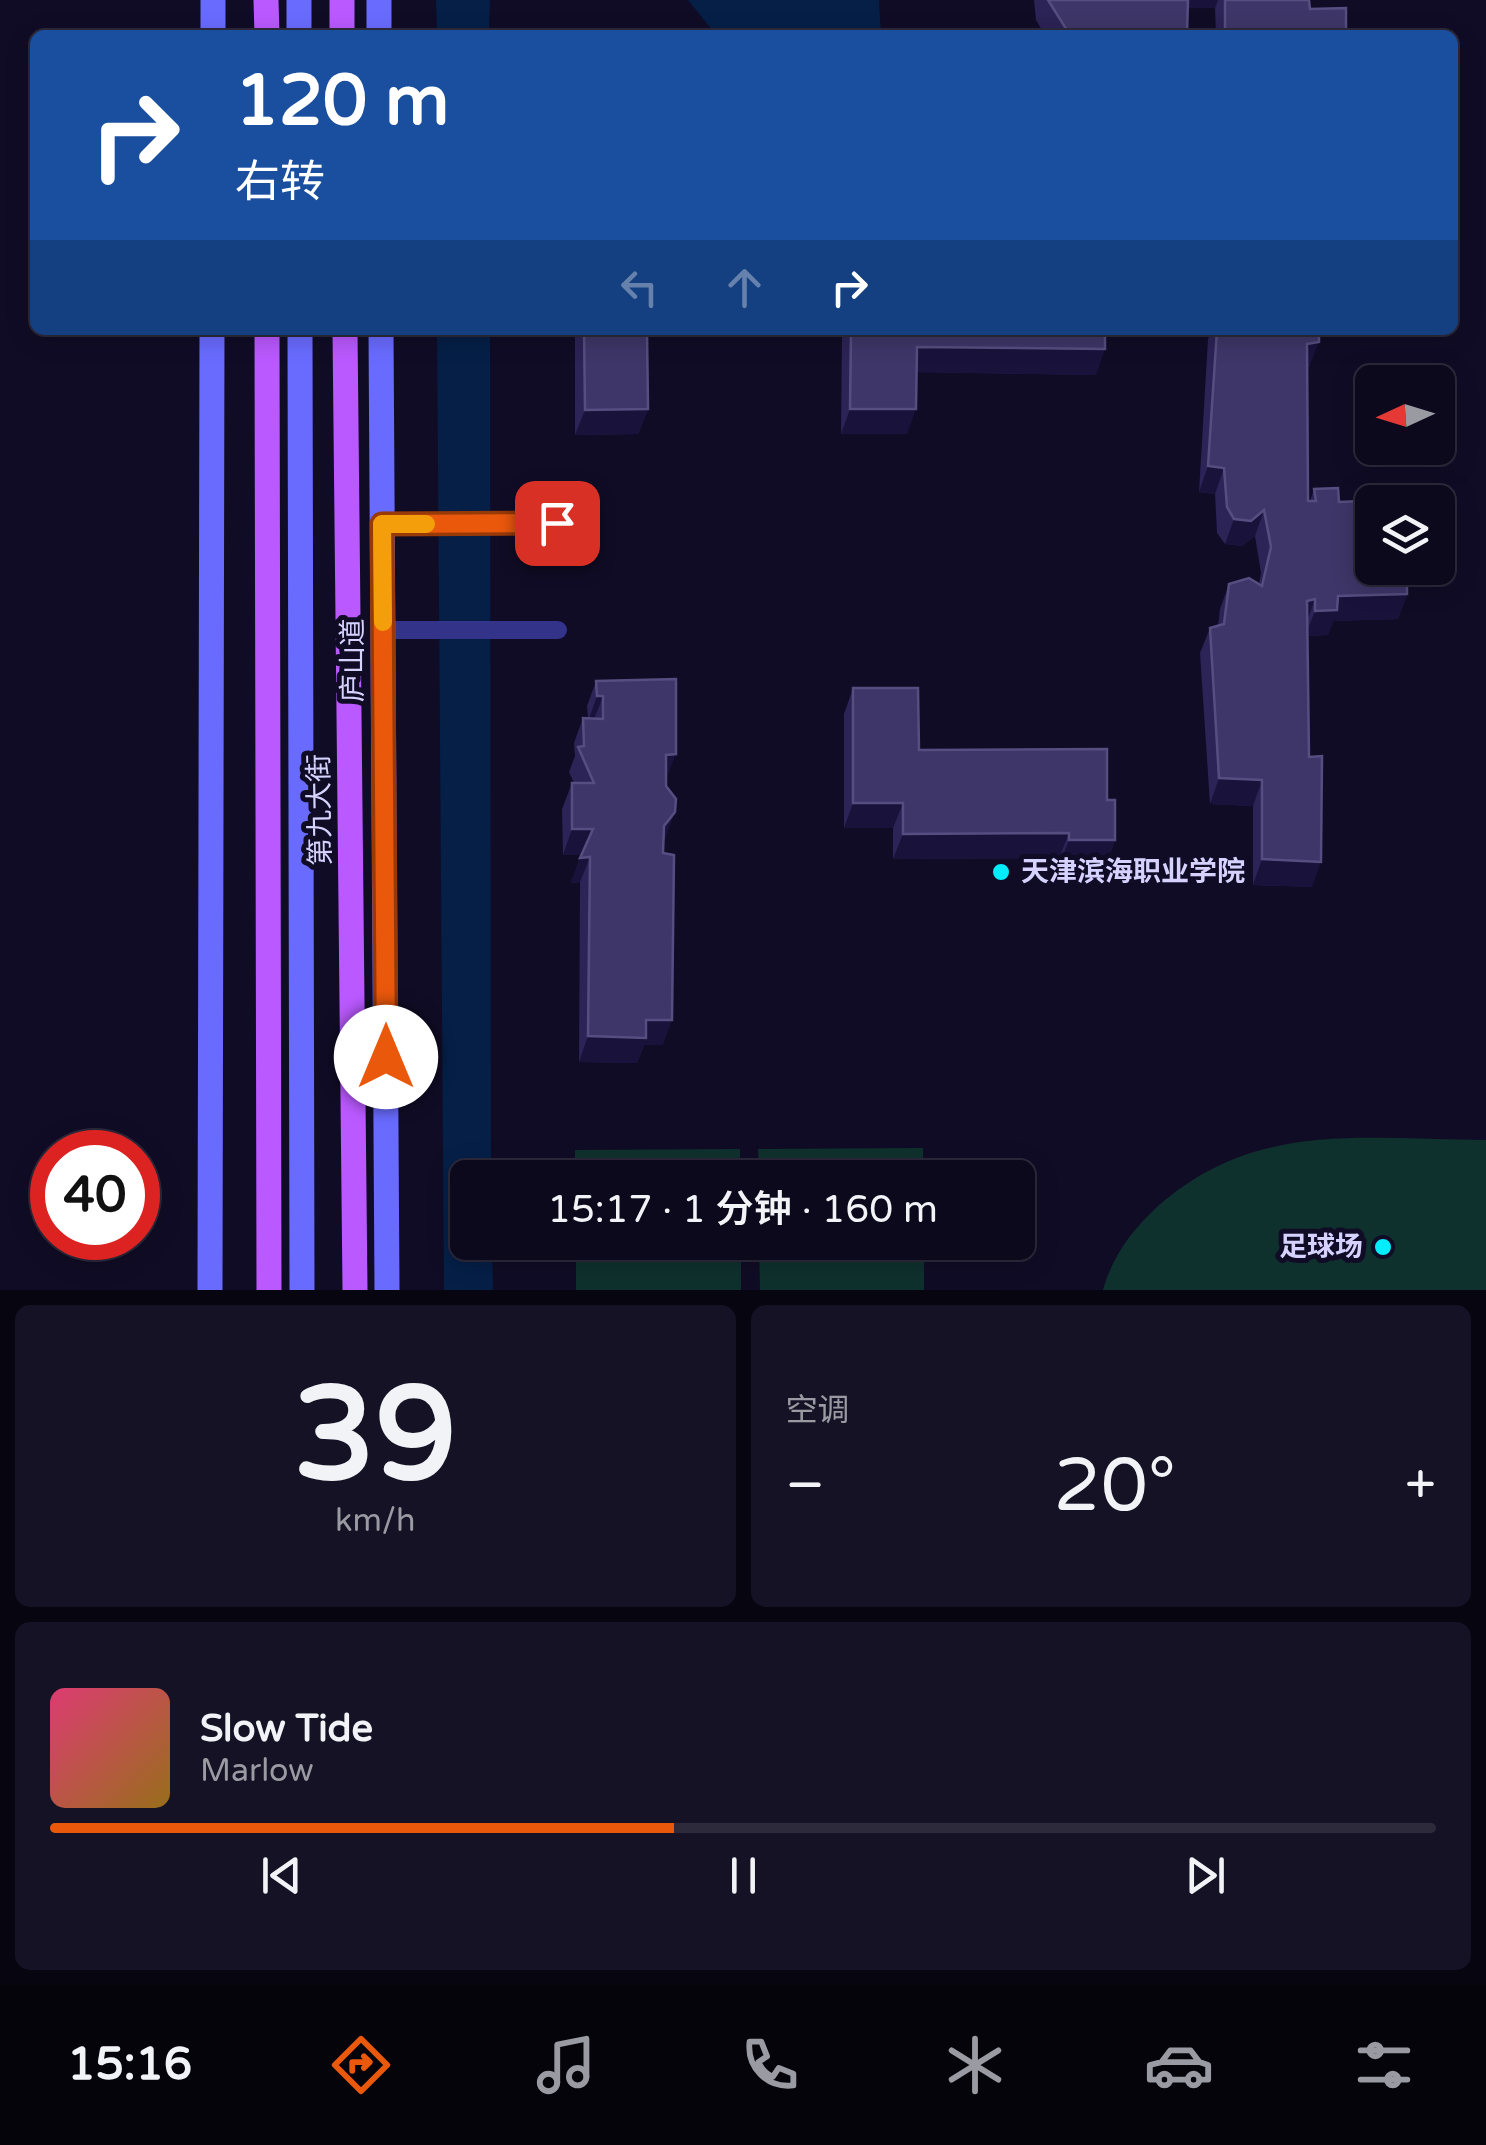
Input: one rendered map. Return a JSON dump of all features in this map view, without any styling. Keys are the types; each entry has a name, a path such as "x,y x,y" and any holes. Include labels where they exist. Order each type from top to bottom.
{"main road":[{"path":"266,0 266,30"},
{"path":"342,0 342,30"},
{"name":"第九大街","path":"267,335 268,1290"},
{"name":"第九大街","path":"345,335 355,1290"}],"street":[{"path":"212,30 213,0"},
{"path":"299,0 299,30"},
{"path":"379,0 379,30"},
{"path":"210,1290 212,335"},
{"name":"庐山道","path":"300,335 302,1290"},
{"name":"庐山道","path":"381,335 387,1290"}],"lane":[{"path":"382,524 557,523"},
{"path":"383,630 558,630"}],"green space":[{"path":"1312,1140 1486,1140 1486,1290 1103,1290 1117,1255 1148,1216 1195,1179 1233,1159"},
{"path":"923,1148 923,1160 758,1160 758,1149"},
{"path":"740,1149 740,1160 575,1160 575,1150"},
{"path":"576,1260 741,1260 741,1290 576,1290"},
{"path":"759,1260 924,1260 924,1290 760,1290"}],"water":[{"path":"436,0 490,0 489,30 437,30"},
{"path":"688,0 879,0 881,30 712,30"},
{"path":"437,335 490,335 491,1160 450,1160 450,1260 492,1260 493,1290 444,1290"}],"building":[{"path":"1048,0 1188,0 1187,30 1067,30"},
{"path":"1225,0 1309,0 1310,9 1346,8 1346,30 1225,30"},
{"path":"584,335 647,335 648,409 585,410"},
{"path":"851,335 1105,335 1105,349 917,347 916,409 850,409"},
{"path":"1217,335 1319,335 1319,342 1307,344 1308,501 1316,501 1314,489 1338,488 1339,502 1355,501 1355,585 1407,585 1407,594 1338,596 1337,610 1315,611 1315,599 1307,601 1309,757 1322,756 1321,862 1262,859 1262,780 1219,778 1210,628 1224,624 1229,584 1249,578 1262,586 1271,547 1264,510 1251,521 1234,519 1227,507 1224,468 1208,466"},
{"path":"676,679 676,754 666,755 666,786 676,799 675,812 664,826 663,853 674,855 672,1020 646,1020 646,1038 588,1036 590,857 580,858 593,829 572,829 572,783 594,783 578,747 584,746 583,718 603,719 603,696 597,696 596,681"},
{"path":"853,688 918,688 919,750 1107,749 1107,800 1115,800 1115,840 1069,840 1069,833 903,834 903,803 853,803"}],"slow traffic":[{"path":"383,622 382,524 426,524"}],"place":[{"name":"天津滨海职业学院","path":"1001,872"},
{"name":"足球场","path":"1383,1247"}],"route":[{"path":"386,1057 382,524 557,523"}]}
